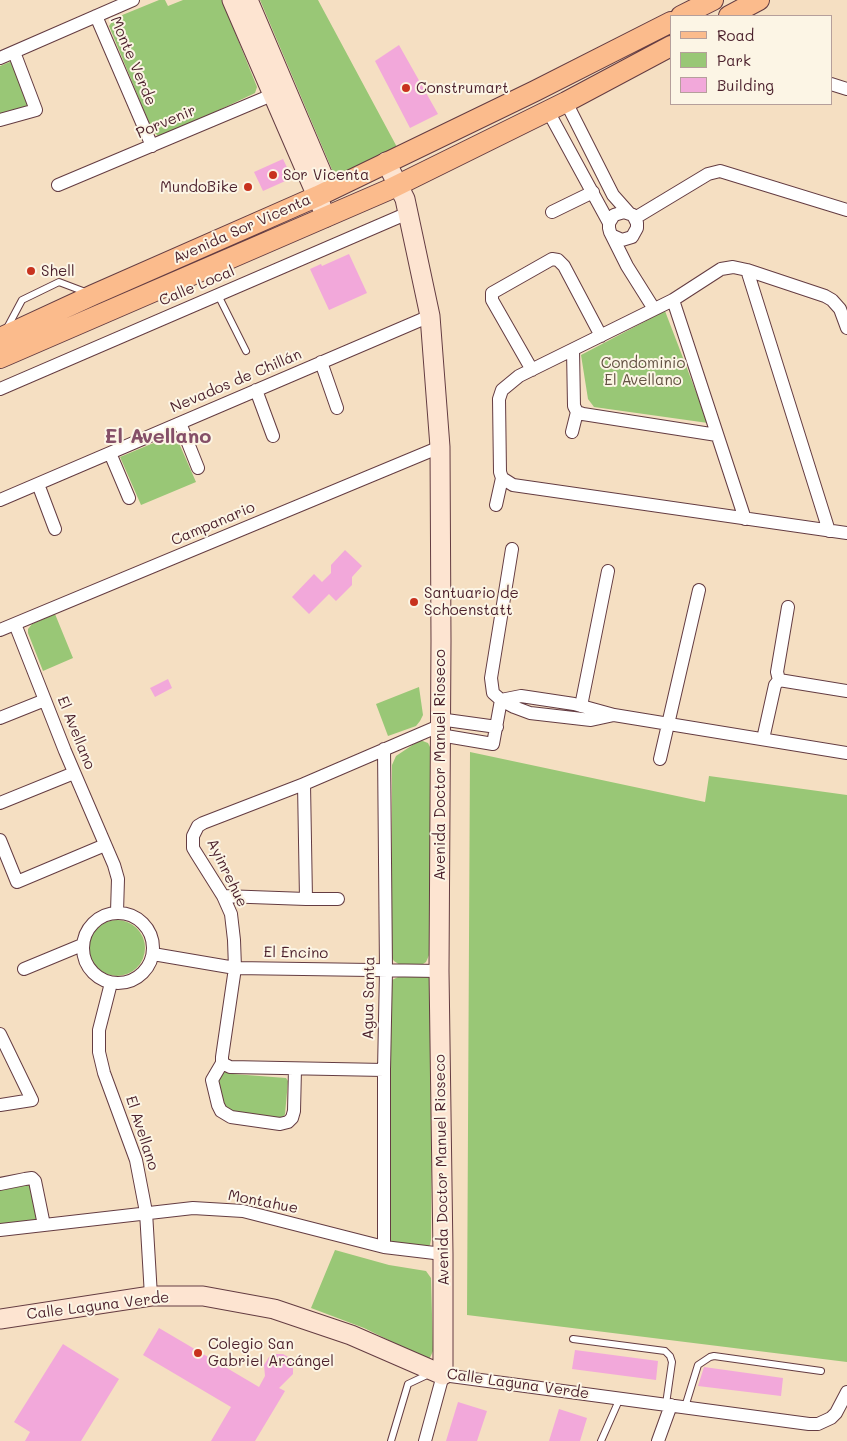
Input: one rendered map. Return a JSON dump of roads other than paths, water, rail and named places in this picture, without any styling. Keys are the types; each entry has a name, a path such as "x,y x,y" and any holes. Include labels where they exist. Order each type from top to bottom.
{"main road":[{"path":"683,15 713,0"},
{"path":"727,15 727,8 731,0"},
{"path":"729,15 759,0"},
{"path":"748,15 759,0"},
{"name":"Avenida Sor Vicenta","path":"1,338 323,193 670,22"},
{"name":"Avenida Sor Vicenta","path":"0,358 398,184 566,102 670,47"},
{"path":"548,111 550,96 563,76"},
{"path":"323,193 330,202 326,217"}],"street":[{"path":"0,58 134,0"},
{"path":"232,0 280,92"},
{"path":"248,0 280,92 323,193"},
{"name":"Monte Verde","path":"96,16 152,146"},
{"path":"0,120 36,110 14,52"},
{"path":"832,84 847,89"},
{"name":"Porvenir","path":"58,186 280,92"},
{"path":"566,102 613,195 632,216 637,228 628,250 627,266"},
{"path":"548,111 609,223 610,232 627,266 654,309"},
{"name":"Avenida Doctor Manuel Rioseco","path":"386,162 405,199 430,316 440,447 439,971 443,1254 435,1371"},
{"path":"609,223 611,218 619,212 632,216 708,174 720,171 847,210"},
{"path":"552,212 593,192"},
{"name":"Calle Local","path":"0,389 408,214"},
{"path":"613,236 622,240 632,237"},
{"path":"532,370 492,300 492,293 552,259 558,260 564,266 601,336"},
{"path":"496,505 502,478 500,472 498,400 502,390 519,376 673,300 721,269 733,267 747,270 832,300 840,309 847,328"},
{"path":"747,270 829,531"},
{"path":"673,300 745,519"},
{"name":"Nevados de Chillán","path":"0,500 430,316"},
{"path":"572,432 577,412 574,406 573,350"},
{"path":"321,362 337,408"},
{"path":"256,390 273,436"},
{"path":"577,412 717,435"},
{"path":"180,423 198,468"},
{"name":"Campanario","path":"0,630 440,447"},
{"path":"110,453 129,498"},
{"path":"502,478 513,485 847,533"},
{"path":"38,484 55,530"},
{"path":"512,549 491,678 493,693 501,700 530,713 591,720 614,715"},
{"path":"581,706 608,571"},
{"path":"660,759 700,590"},
{"path":"779,680 776,672 788,607"},
{"name":"El Avellano","path":"15,624 74,773 114,865 118,879 117,912"},
{"path":"763,739 774,685 779,680"},
{"path":"779,680 847,691"},
{"path":"501,700 521,696 581,706 614,715 847,753"},
{"path":"0,718 45,700"},
{"path":"439,727 493,744 501,700"},
{"name":"Ayinrehue","path":"295,1069 294,1111 292,1118 288,1122 280,1124 231,1117 221,1111 212,1086 212,1080 222,1063 235,968 234,940 231,914 223,896 193,848 193,836 198,826 202,823 304,784 439,727"},
{"name":"Agua Santa","path":"384,749 386,971 384,1247"},
{"path":"0,803 74,773"},
{"path":"304,784 306,899"},
{"path":"0,840 17,882 105,845"},
{"path":"223,896 338,900"},
{"path":"110,912 117,912 134,916 143,922 151,937 153,954 146,969 134,980 123,983 111,983 90,971 84,960 82,945 90,925 99,917 110,912"},
{"path":"24,969 82,945"},
{"name":"El Encino","path":"153,954 235,968 439,971"},
{"name":"El Avellano","path":"111,983 99,1030 99,1052 104,1073 136,1160 146,1212 151,1296"},
{"path":"0,1034 32,1100 0,1105"},
{"path":"222,1063 230,1067 384,1070"},
{"path":"0,1184 32,1178 35,1181 44,1225"},
{"name":"Montahue","path":"0,1230 193,1208 243,1211 384,1247 443,1254"},
{"name":"Calle Laguna Verde","path":"0,1319 151,1296 203,1296 274,1309 351,1335 435,1371 809,1424 818,1424 831,1418 836,1413 847,1392"},
{"path":"425,1441 435,1371"},
{"path":"658,1441 668,1405"}],"lane":[{"path":"218,295 246,351"},
{"path":"573,1339 665,1351 670,1356 672,1362 668,1405"},
{"path":"685,1407 698,1365 710,1357 821,1371"},
{"path":"391,1441 408,1384 435,1371"},
{"path":"601,1441 620,1398"}],"place":[{"name":"Construmart","path":"406,88"},
{"name":"Sor Vicenta","path":"273,175"},
{"name":"MundoBike","path":"248,187"},
{"name":"Shell","path":"31,271"},
{"name":"Santuario de Schoenstatt","path":"414,602"},
{"name":"Colegio San Gabriel Arcángel","path":"198,1353"}],"district":[{"name":"El Avellano","path":"158,437"}],"park label":[{"name":"Condominio El Avellano","path":"643,372"}]}
